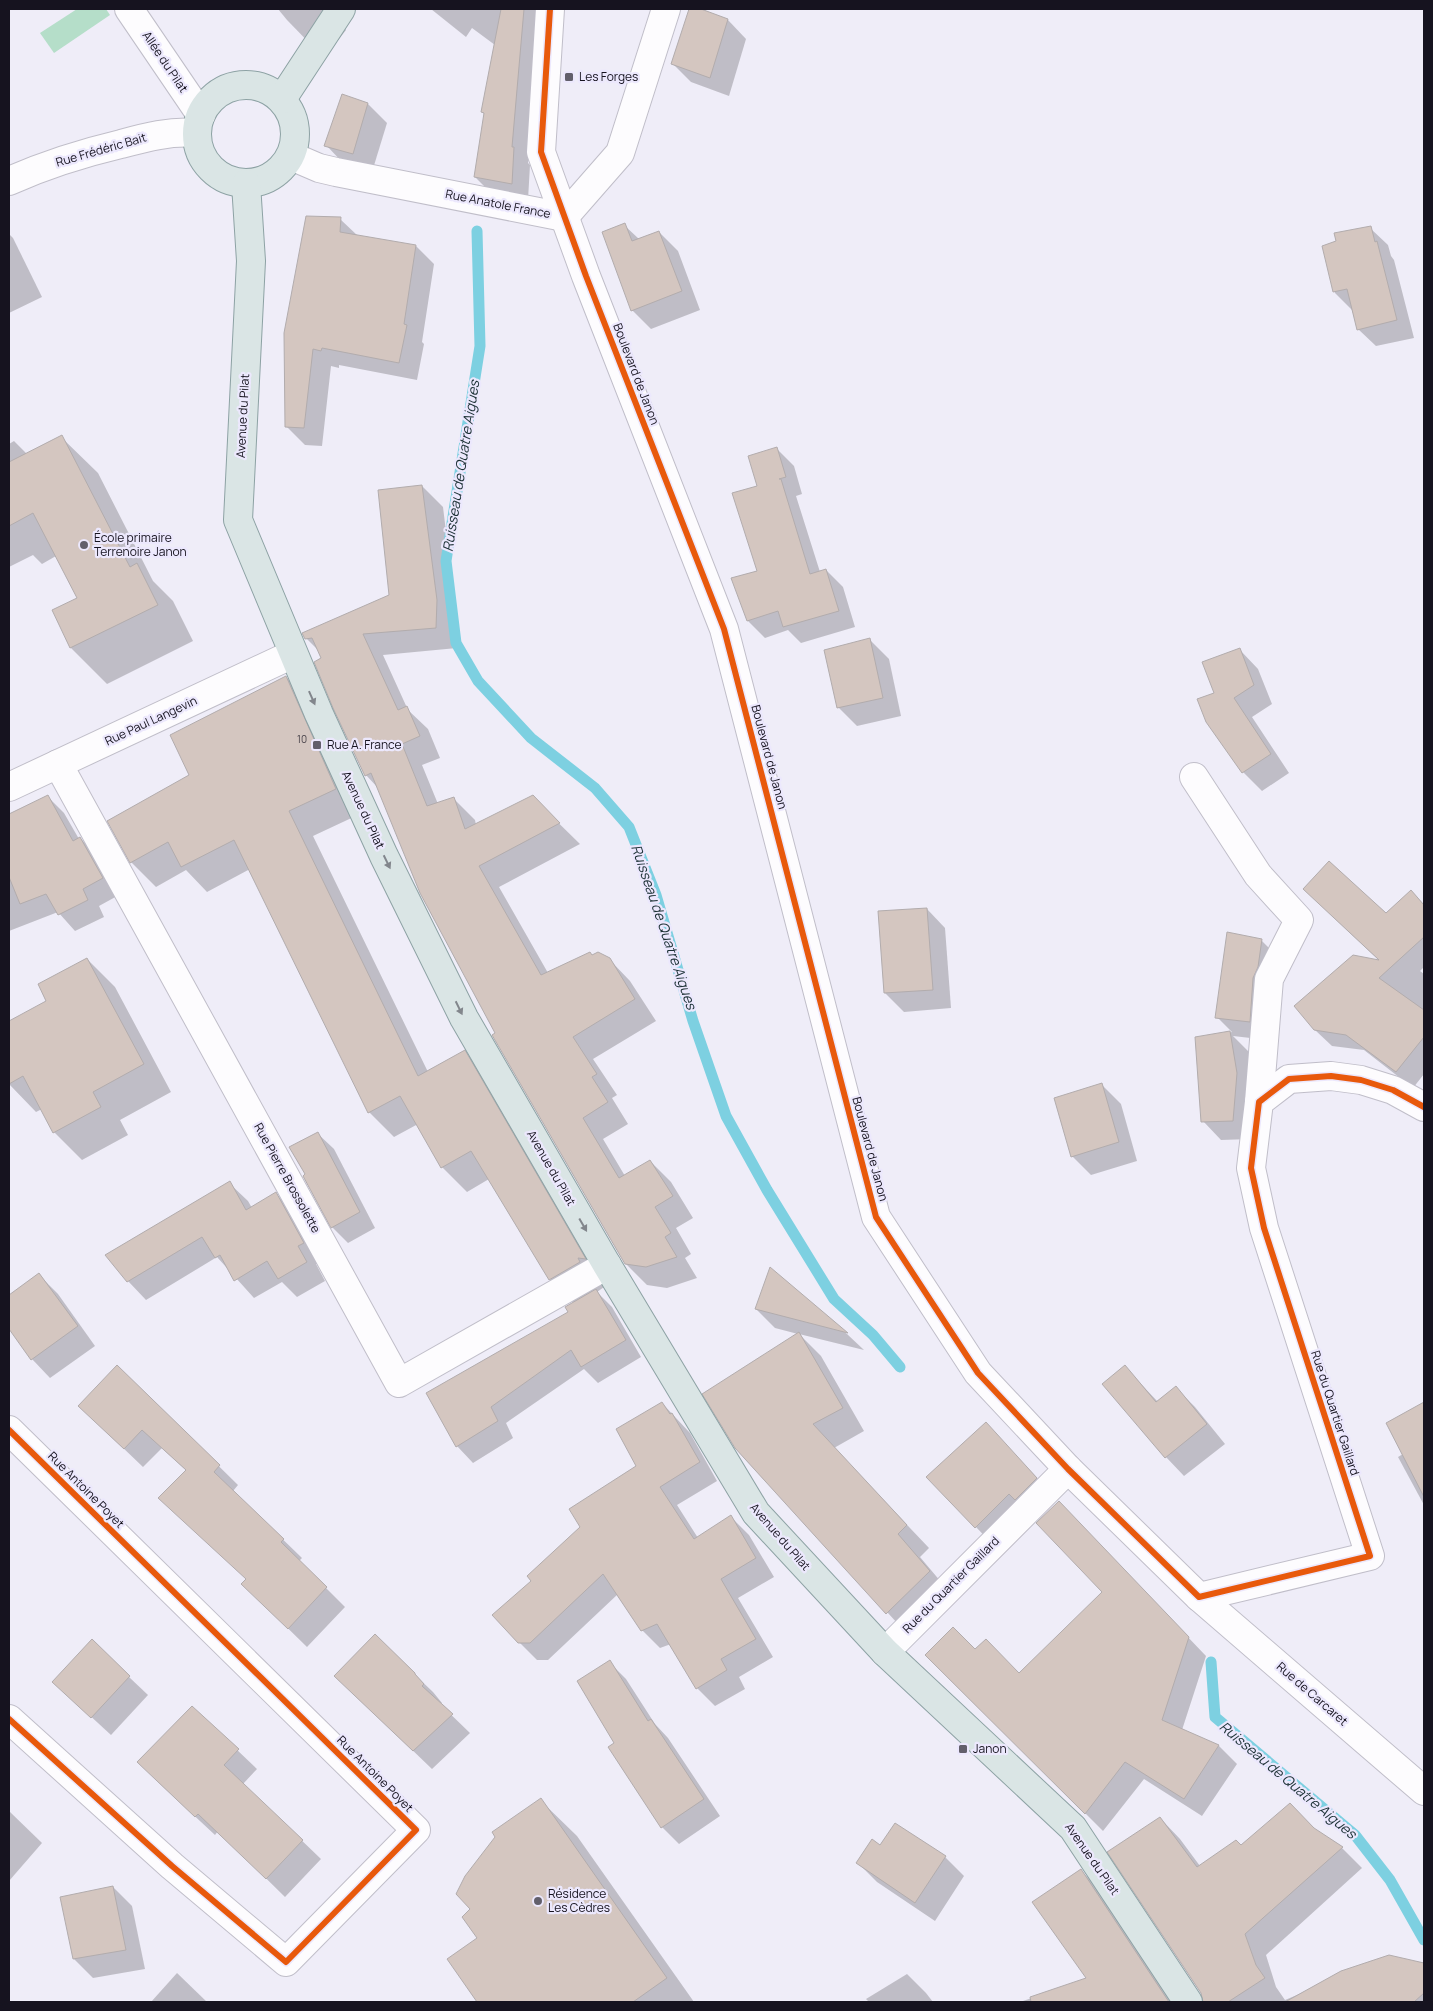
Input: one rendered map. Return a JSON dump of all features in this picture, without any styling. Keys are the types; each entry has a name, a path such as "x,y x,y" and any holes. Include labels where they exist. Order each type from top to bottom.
{"main road":[{"path":"282,100 341,9"},
{"path":"253,85 268,90 282,100 290,112 295,126 295,142 291,156 283,167 272,176 260,182 246,184 230,181 216,174 206,163 198,149 198,124 209,101 222,91 237,86 253,85"},
{"name":"Avenue du Pilat","path":"246,184 251,261 238,520 293,654 384,856 464,1018 607,1264 756,1513 884,1652 1073,1828 1188,2002"}],"street":[{"name":"Allée du Pilat","path":"129,9 198,124"},
{"name":"Boulevard de Janon","path":"550,9 541,152 564,217 724,629 876,1217 978,1373 1068,1469"},
{"name":"Rue Anatole France","path":"291,156 319,168 336,172 564,217 620,152 666,9"},
{"name":"Rue Frédéric Bait","path":"9,181 43,166 107,147 198,124"},
{"name":"Rue Paul Langevin","path":"9,786 293,654"},
{"name":"Rue Pierre Brossolette","path":"58,764 399,1383 607,1264"},
{"path":"1194,777 1258,875 1299,920 1269,979 1260,1102"},
{"path":"1260,1102 1289,1079 1331,1076 1361,1080 1392,1090 1424,1107"},
{"name":"Rue du Quartier Gaillard","path":"1199,1596 1370,1556 1264,1228 1251,1168 1260,1102"},
{"name":"Rue Antoine Poyet","path":"9,1430 416,1830 286,1962 172,1866 9,1719"},
{"path":"1068,1469 1199,1596"},
{"name":"Rue du Quartier Gaillard","path":"884,1652 1068,1469"},
{"name":"Rue de Carcaret","path":"1199,1596 1424,1791"}],"green space":[{"path":"77,9 106,9 110,15 54,53 40,33"}],"building":[{"path":"501,9 524,9 512,147 514,147 512,184 474,177 484,113 481,112"},
{"path":"689,9 701,9 728,19 710,78 671,64"},
{"path":"342,94 368,103 353,154 324,146"},
{"path":"306,216 341,217 340,232 416,245 404,324 407,325 399,363 322,348 321,351 313,349 304,428 285,427 284,333"},
{"path":"625,223 632,241 659,231 682,291 631,311 602,232"},
{"path":"1371,226 1375,242 1377,241 1397,320 1357,330 1347,289 1333,292 1322,246 1336,241 1334,233"},
{"name":"École primaire Terrenoire Janon","path":"62,435 130,567 137,563 158,605 70,648 52,610 77,598 33,513 9,526 9,462"},
{"path":"777,447 786,477 779,479 781,479 810,574 826,569 839,611 783,627 778,611 747,621 731,578 757,571 732,493 757,486 748,456"},
{"path":"422,485 437,600 436,628 363,634 398,710 407,706 420,736 402,744 427,806 454,797 465,829 533,795 560,823 479,866 541,975 590,952 592,955 598,952 610,958 635,999 573,1037 597,1074 592,1077 608,1102 583,1118 619,1178 650,1160 673,1196 655,1207 671,1233 665,1237 677,1257 646,1267 625,1264 492,1035 495,1033 420,893 371,773 365,776 333,708 314,662 321,658 312,638 305,639 302,633 389,595 378,490"},
{"path":"870,638 883,698 837,708 824,650"},
{"path":"1240,648 1254,685 1234,698 1271,754 1242,773 1206,722 1197,699 1214,693 1202,662"},
{"path":"286,676 336,789 289,811 418,1076 465,1050 586,1259 578,1258 580,1262 549,1280 471,1151 441,1168 400,1096 368,1113 234,840 181,867 168,842 130,863 107,821 189,775 170,735"},
{"path":"48,795 73,841 80,837 103,878 83,889 88,900 58,915 46,894 20,904 9,877 9,814"},
{"path":"1329,861 1386,913 1411,890 1424,905 1424,937 1379,978 1424,1010 1424,1037 1396,1072 1346,1035 1314,1030 1294,1006 1353,955 1379,960 1303,889"},
{"path":"927,908 933,990 884,993 878,911"},
{"path":"1227,932 1262,939 1258,967 1253,978 1250,1022 1215,1018"},
{"path":"87,958 144,1064 93,1092 101,1107 53,1133 23,1076 9,1084 9,1021 46,1001 38,984"},
{"path":"1230,1031 1237,1073 1233,1121 1201,1122 1195,1037"},
{"path":"1102,1083 1119,1142 1071,1157 1054,1098"},
{"path":"318,1132 360,1212 331,1228 303,1176 305,1174 289,1147"},
{"path":"230,1181 246,1210 276,1192 304,1243 298,1246 307,1262 278,1279 267,1261 234,1281 220,1255 215,1258 202,1237 127,1282 105,1255"},
{"path":"770,1267 848,1333 755,1309"},
{"path":"39,1273 78,1326 31,1360 9,1329 9,1295"},
{"path":"596,1289 626,1340 581,1367 571,1350 491,1407 498,1421 456,1447 426,1393 568,1312 565,1307"},
{"path":"799,1332 843,1408 813,1424 907,1525 898,1534 930,1571 886,1614 735,1448 702,1394"},
{"path":"117,1365 220,1465 214,1472 284,1539 281,1542 327,1587 288,1629 241,1584 246,1579 158,1498 186,1470 142,1430 124,1449 78,1406"},
{"path":"1125,1365 1156,1402 1176,1386 1207,1424 1165,1458 1102,1384"},
{"path":"662,1402 670,1414 672,1413 700,1462 660,1487 694,1539 731,1515 756,1558 721,1579 756,1639 721,1659 727,1670 696,1689 657,1624 641,1631 603,1574 530,1643 518,1643 492,1615 531,1581 527,1576 580,1527 569,1509 636,1466 616,1429"},
{"path":"1424,1402 1424,1497 1386,1423"},
{"path":"986,1422 1037,1478 1015,1500 1009,1494 975,1528 926,1477"},
{"path":"1059,1501 1189,1637 1162,1720 1219,1745 1184,1799 1125,1762 1085,1814 925,1655 953,1627 975,1649 986,1639 1019,1673 1102,1592 1036,1523"},
{"path":"375,1634 415,1673 424,1684 422,1686 453,1714 413,1751 334,1676"},
{"path":"92,1639 130,1676 91,1718 52,1682"},
{"path":"610,1660 648,1721 651,1719 704,1799 661,1828 608,1747 614,1743 577,1681"},
{"path":"192,1706 239,1749 224,1765 303,1840 266,1879 198,1814 195,1817 137,1762"},
{"name":"Résidence Les Cèdres","path":"541,1798 667,1978 633,2002 477,2002 447,1959 477,1938 462,1917 470,1909 456,1894 465,1876 495,1837 492,1832"},
{"path":"1290,1803 1314,1828 1343,1847 1245,1934 1256,1965 1265,1978 1228,2002 1203,2002 1201,1993 1107,1852 1160,1817 1197,1867 1236,1840 1241,1845"},
{"path":"895,1823 946,1856 915,1903 856,1863 872,1839 880,1845"},
{"path":"1081,1869 1169,2002 1031,2002 1030,1997 1086,1978 1032,1902"},
{"path":"113,1886 126,1950 73,1959 60,1897"},
{"path":"1389,1955 1424,1963 1424,1993 1414,2002 1285,2002 1341,1971"}],"waterway":[{"name":"Ruisseau de Quatre Aigues","path":"477,231 480,346 446,561 456,643 478,681 531,738 595,788 629,827 656,895 693,1021 726,1116 767,1190 834,1299 873,1335 900,1367"},
{"name":"Ruisseau de Quatre Aigues","path":"1211,1662 1215,1717 1355,1835 1390,1880 1424,1940"}],"cycle path":[{"path":"550,9 541,152 586,276 724,629 876,1217 978,1373 1068,1469 1199,1597 1370,1556 1264,1228 1251,1168 1259,1102 1289,1079 1331,1076 1361,1080 1393,1090 1424,1107"},
{"path":"9,1430 416,1830 286,1962 172,1866 9,1719"}],"place":[{"name":"Les Forges","path":"569,77"},
{"name":"École primaire Terrenoire Janon","path":"84,545"},
{"name":"Rue A. France","path":"317,745"},
{"name":"Janon","path":"963,1749"},
{"name":"Résidence Les Cèdres","path":"538,1901"}]}
